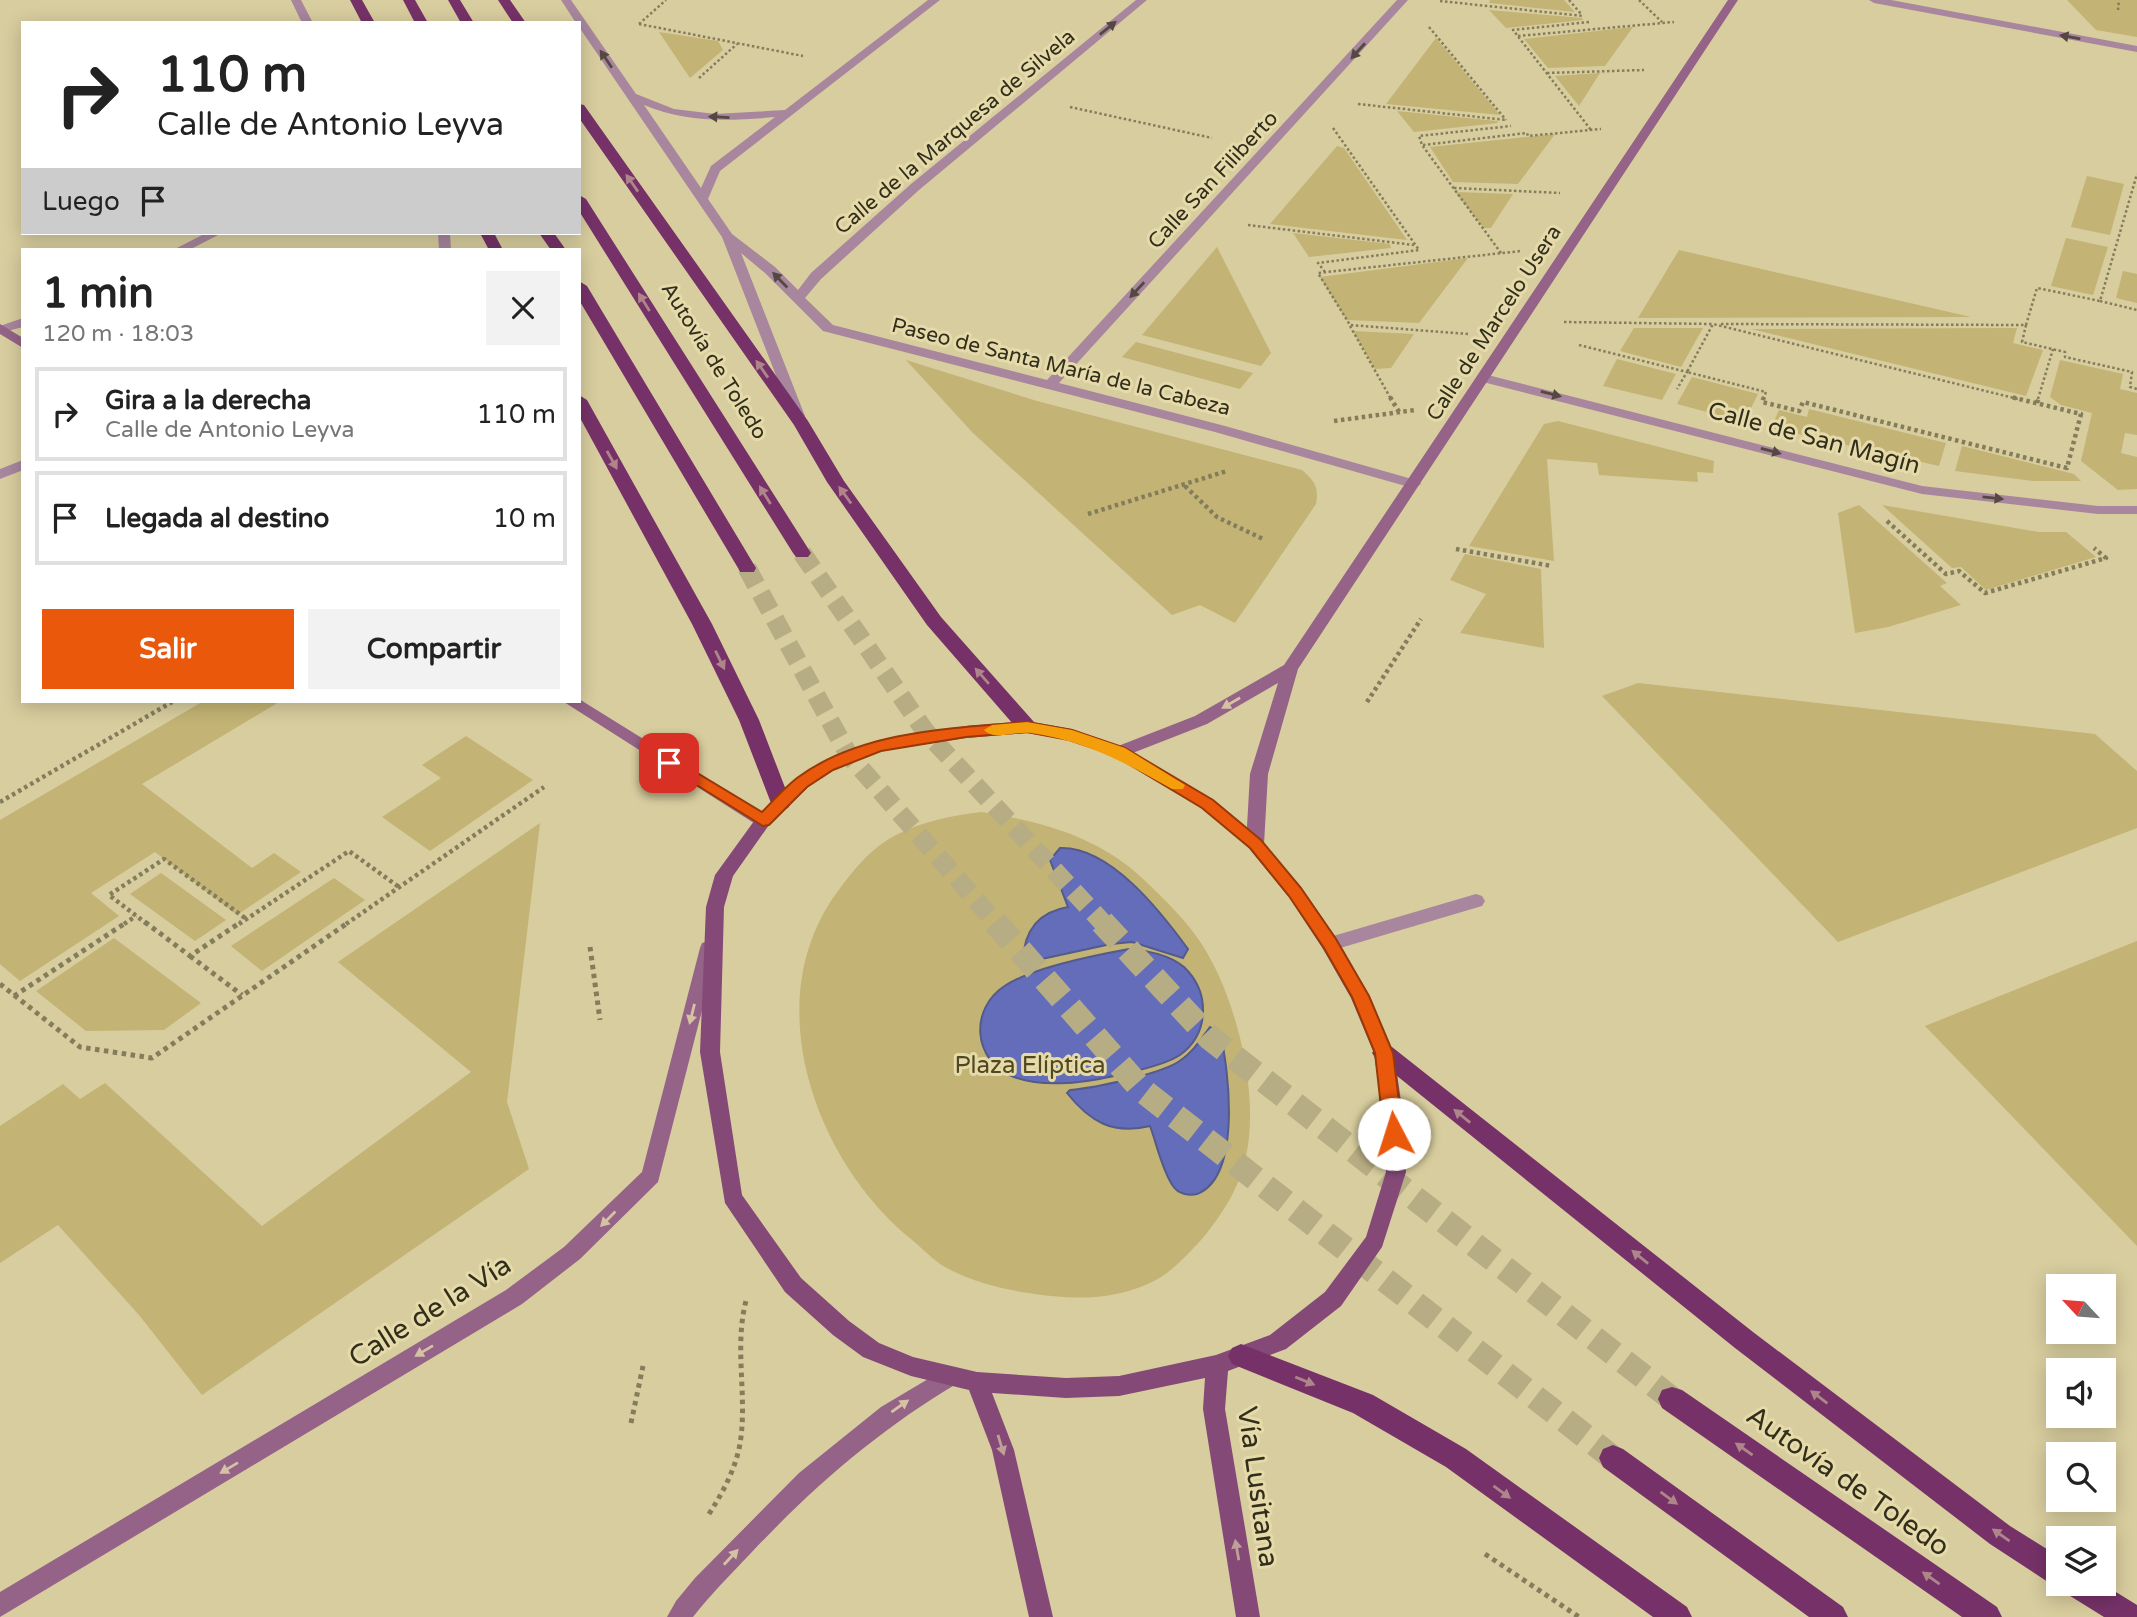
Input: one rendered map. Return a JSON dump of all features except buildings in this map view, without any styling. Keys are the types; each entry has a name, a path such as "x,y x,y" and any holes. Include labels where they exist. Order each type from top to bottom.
{"highway":[{"path":"356,0 368,21"},
{"path":"409,0 421,21"},
{"path":"454,0 467,21"},
{"path":"504,0 519,21"},
{"path":"581,111 802,425 836,482 934,621 1027,727"},
{"name":"Autovía de Toledo","path":"581,202 802,553"},
{"path":"581,289 747,568"},
{"path":"581,404 702,624 749,720 781,803"},
{"path":"1384,1053 1744,1340 2000,1535 2046,1564"},
{"path":"1229,1361 1363,1404 1456,1458 1676,1617"},
{"name":"Autovía de Toledo","path":"1672,1399 1987,1617"},
{"path":"1614,1458 1832,1617"},
{"path":"2096,1596 2130,1617"}],"main road":[{"name":"Calle de Marcelo Usera","path":"1255,844 1259,774 1290,669 1733,0"},
{"path":"2,329 21,343"},
{"name":"Calle de Marcelo Usera","path":"1119,752 1201,720 1290,669"},
{"path":"574,703 763,821"},
{"path":"1027,727 1072,735 1119,752 1208,804 1255,844 1295,892 1330,944 1360,996 1384,1053 1393,1115 1396,1172 1375,1241 1333,1299 1278,1342 1229,1361 1119,1386 1066,1388 977,1382 911,1366 871,1350 841,1328 793,1285 732,1197 710,1052 715,907 724,875 763,821 802,783 828,766 878,746 966,732 1027,727"},
{"name":"Calle de la Vía","path":"0,1605 514,1297 572,1254 651,1175 715,925"},
{"name":"Vía Lusitana","path":"1229,1361 1214,1409 1248,1617"},
{"path":"679,1617 806,1479 879,1421 950,1376"},
{"path":"977,1382 1003,1450 1041,1617"}],"street":[{"path":"296,0 306,21"},
{"name":"Paseo de Santa María de la Cabeza","path":"566,0 580,21"},
{"path":"702,200 715,169 935,0"},
{"name":"Calle de la Marquesa de Silvela","path":"798,299 816,276 915,187 1142,0"},
{"name":"Calle San Filiberto","path":"1050,385 1403,0"},
{"path":"1874,0 2137,49"},
{"name":"Paseo de Santa María de la Cabeza","path":"581,22 728,237 802,425"},
{"path":"631,96 672,112 708,117 787,113"},
{"path":"183,248 212,235"},
{"name":"Paseo de Santa María de la Cabeza","path":"728,237 770,270 828,328 1255,438 1414,484"},
{"path":"2,329 21,322"},
{"name":"Calle de San Magín","path":"1484,377 1922,490 2098,510 2137,510"},
{"path":"0,475 21,465"},
{"path":"1330,944 1476,901"}],"path":[{"path":"666,0 639,24 804,56"},
{"path":"1569,0 1589,22 1513,30 1591,130"},
{"path":"1639,0 1662,23"},
{"path":"1433,1 1583,16"},
{"path":"1518,36 1675,22"},
{"path":"1428,26 1511,126 1419,136 1422,145 1501,254"},
{"path":"698,79 737,43"},
{"path":"1547,73 1644,70"},
{"path":"1353,104 1506,120"},
{"path":"1065,106 1212,138"},
{"path":"1325,272 1318,263 1419,250 1333,128"},
{"path":"1422,145 1527,133 1528,136 1606,129"},
{"path":"2100,301 2137,174"},
{"path":"1453,188 1564,193"},
{"path":"1243,224 1414,244"},
{"path":"1399,412 1318,273 1526,251"},
{"path":"2137,310 2037,288 2022,342 2066,352 2065,357 2132,372 2130,387 2137,388"},
{"path":"1521,322 2026,325"},
{"path":"1674,394 1713,324"},
{"path":"1579,345 1766,392 1762,402 1799,411 1803,402 2067,468 2081,414 1713,324"},
{"path":"1350,325 1472,334"},
{"path":"2037,403 2053,349"},
{"path":"1339,421 1419,410"},
{"path":"1088,514 1185,486 1234,468"},
{"path":"1185,486 1217,517 1265,540"},
{"path":"1877,512 1946,575 1959,571 1985,593 2106,558 2088,543"},
{"path":"1456,550 1552,566"},
{"path":"1367,702 1421,620"},
{"path":"0,802 170,703"},
{"path":"0,984 80,1047 152,1058 544,788"},
{"path":"190,956 349,851 399,887"},
{"path":"242,995 109,895 164,859 245,918"},
{"path":"14,996 136,916"},
{"path":"590,947 600,1020"},
{"path":"706,1518 734,1468 741,1433 738,1358 742,1311 765,1246"},
{"path":"631,1423 643,1366"},
{"path":"1485,1554 1579,1617"}],"green space":[{"path":"1490,0 1564,0 1575,12 1489,3"},
{"path":"2067,0 2137,0 2137,37 2096,30"},
{"path":"1489,10 1582,18 1583,20 1506,28"},
{"path":"1633,27 1605,66 1548,68 1524,39"},
{"path":"659,32 718,41 723,50 690,78"},
{"path":"1436,38 1500,115 1386,104"},
{"path":"1600,73 1579,106 1555,76"},
{"path":"1397,111 1497,121 1498,123 1414,132"},
{"path":"1555,134 1518,184 1453,182 1430,147"},
{"path":"1337,146 1344,148 1407,240 1270,224"},
{"path":"2087,176 2124,184 2110,235 2071,227"},
{"path":"1455,192 1513,194 1491,228 1484,228"},
{"path":"1293,233 1390,244 1391,248 1309,257"},
{"path":"2066,238 2108,247 2093,295 2051,286"},
{"path":"1217,247 1271,353 1261,366 1142,335"},
{"path":"1679,250 1971,317 1638,318"},
{"path":"1468,258 1419,323 1347,320 1320,277"},
{"path":"2123,271 2137,274 2137,303 2116,298"},
{"path":"1634,328 1703,328 1681,367 1620,351"},
{"path":"2017,328 2013,343 2043,350 2026,396 1751,329"},
{"path":"1353,331 1414,334 1391,368 1375,369"},
{"path":"1136,342 1253,373 1240,389 1122,357"},
{"path":"1617,359 1676,374 1662,400 1603,386"},
{"path":"906,360 1037,401 1302,470 1315,485 1316,504 1235,623 1200,605 1172,615 973,433"},
{"path":"2060,360 2123,374 2120,389 2137,393 2137,435 2125,433 2121,453 2137,457 2137,489 2118,490 2081,461 2092,413 2061,405 2050,397"},
{"path":"1692,377 1758,394 1744,422 1677,404"},
{"path":"1809,409 1946,443 1939,466 1771,428 1779,410 1807,417"},
{"path":"1558,421 1714,461 1713,473 1697,472 1698,482 1599,475 1597,463 1547,459 1554,561 1469,546 1544,424"},
{"path":"1962,446 2074,474 2081,481 2033,481 1955,471"},
{"path":"1859,505 1947,583 1940,586 1961,605 1888,627 1855,633 1838,513"},
{"path":"1882,505 2039,532 2066,532 2096,557 1986,590 1961,567 1952,568"},
{"path":"1465,554 1541,569 1544,648 1460,633 1486,594 1450,580"},
{"path":"1638,683 2095,734 2137,771 2137,828 1838,942 1602,696"},
{"path":"200,703 277,703 142,784 252,868 274,853 301,872 237,915 155,852 91,893 119,916 20,981 0,964 0,820"},
{"path":"466,736 533,780 430,851 382,817 441,778 422,765"},
{"name":"Plaza Elíptica","path":"981,812 1024,820 1066,833 1087,841 1125,863 1166,901 1195,934 1214,965 1234,1017 1242,1046 1250,1104 1246,1156 1235,1190 1202,1239 1179,1263 1152,1282 1122,1293 1076,1298 1045,1295 986,1284 941,1264 877,1206 847,1166 824,1123 808,1076 800,1028 802,980 814,934 838,891 864,859 896,835 937,820"},
{"path":"540,823 507,1102 529,1169 202,1395 139,1315 58,1225 0,1263 0,1126 63,1084 80,1099 105,1083 262,1226 471,1072 338,962"},
{"path":"161,873 226,920 195,941 130,894"},
{"path":"334,878 365,900 262,971 231,946"},
{"path":"114,938 201,1003 164,1030 86,1031 36,991"},
{"path":"2137,941 2137,1246 1925,1026"}],"water":[{"path":"1060,848 1079,850 1097,858 1133,884 1164,917 1188,949 1183,958 1132,942 1023,961 1026,941 1035,925 1048,913 1068,907 1050,860"},
{"path":"1129,949 1172,959 1184,967 1199,988 1203,1012 1201,1024 1190,1046 1180,1055 1158,1065 1125,1074 1060,1083 1033,1082 1014,1077 990,1059 980,1034 981,1020 994,995 1006,985 1049,967"},
{"path":"1210,1027 1220,1033 1227,1071 1229,1121 1226,1145 1221,1167 1211,1184 1197,1194 1187,1194 1178,1191 1169,1180 1150,1126 1125,1129 1103,1124 1084,1112 1067,1093 1070,1090 1144,1075 1172,1065 1197,1045"}],"tunnel":[{"path":"802,553 925,731 1104,924"},
{"path":"747,568 848,754 997,924"},
{"path":"995,922 1142,1090 1613,1458"},
{"path":"1102,922 1210,1038 1672,1399"}],"slow traffic":[{"path":"992,730 1027,727 1097,742 1177,785"}],"route":[{"path":"669,763 763,821 802,783 828,766 878,746 966,732 1027,727 1072,735 1119,752 1208,804 1255,844 1295,892 1330,944 1360,996 1384,1053 1394,1134"}]}
